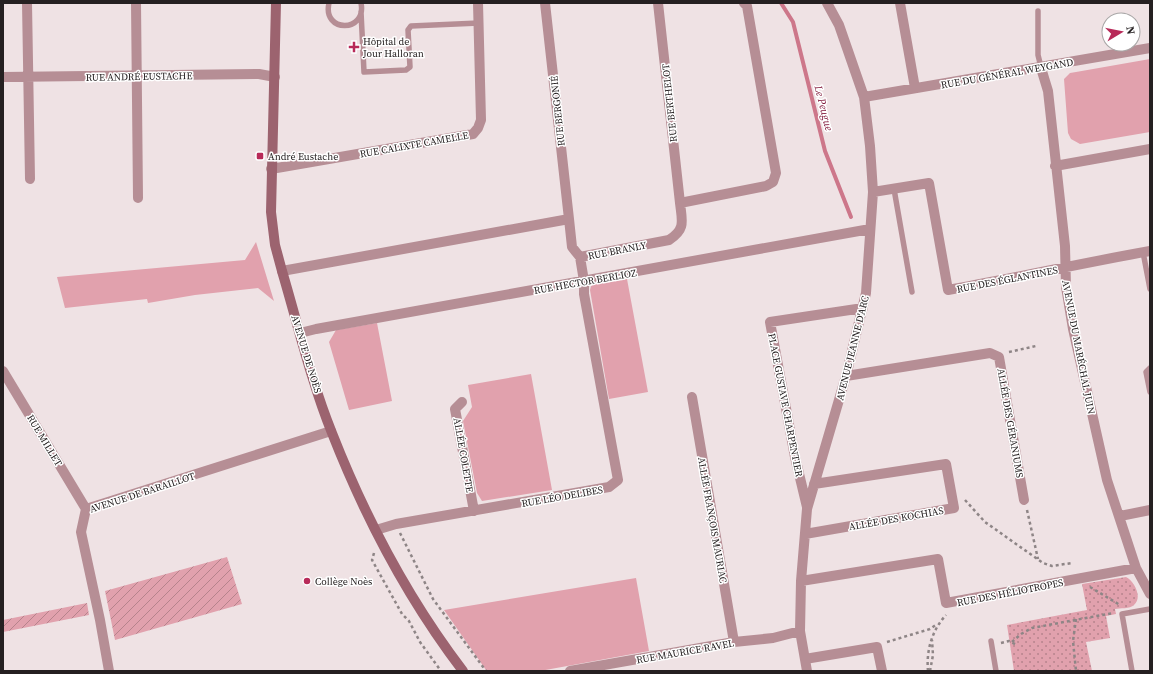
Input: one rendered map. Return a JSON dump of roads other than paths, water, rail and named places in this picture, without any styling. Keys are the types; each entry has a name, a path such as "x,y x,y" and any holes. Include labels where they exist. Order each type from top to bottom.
{"street":[{"path":"27,3 30,179"},
{"path":"136,3 138,198"},
{"name":"AVENUE DE NOÈS","path":"276,3 271,212 275,245 282,271 331,431 376,530 435,634 463,671"},
{"name":"RUE CALIXTE CAMELLE","path":"271,170 473,134 478,128 481,120 478,3"},
{"name":"RUE BERGONIÉ","path":"545,3 569,219"},
{"name":"RUE BERTHELOT","path":"658,3 680,203"},
{"name":"AVENUE JEANNE D'ARC","path":"807,671 800,631 801,581 807,509 846,376 863,308 866,293 873,192 870,146 864,96 839,25 827,3"},
{"path":"900,3 915,88"},
{"path":"680,203 766,186 773,182 776,173 745,4"},
{"name":"RUE DU GÉNÉRAL WEYGAND","path":"864,96 1041,68 1150,48"},
{"name":"AVENUE DU MARÉCHAL JUIN","path":"1041,68 1048,91 1064,246 1064,268 1073,329 1107,480 1136,568 1150,594"},
{"name":"RUE ANDRÉ EUSTACHE","path":"3,77 259,74 275,77"},
{"path":"1055,166 1150,149"},
{"name":"RUE DES ÉGLANTINES","path":"873,192 929,183 948,290 1064,268"},
{"name":"RUE BRANLY","path":"569,219 572,247 580,257 669,240 678,234 682,226 680,203"},
{"path":"282,271 569,219"},
{"name":"RUE HECTOR BERLIOZ","path":"300,333 316,328 870,229"},
{"path":"1064,268 1080,263 1147,251"},
{"name":"RUE LÉO DELIBES","path":"376,530 396,524 609,488 618,480 584,294 584,281 580,257"},
{"name":"PLACE GUSTAVE CHARPENTIER","path":"807,509 795,457 770,322 863,308"},
{"name":"ALLÉE DES GÉRANIUMS","path":"846,376 990,353 999,357 1024,500"},
{"name":"RUE MILLET","path":"3,371 86,509"},
{"name":"ALLÉE FRANÇOIS MAURIAC","path":"692,397 734,642"},
{"name":"ALLÉE COLETTE","path":"462,402 455,409 474,511"},
{"name":"AVENUE DE BARAILLOT","path":"108,671 100,620 81,532 86,509 331,431"},
{"name":"ALLÉE DES KOCHIAS","path":"805,534 954,508 946,464 814,484"},
{"path":"1120,516 1150,510"},
{"name":"RUE DES HÉLIOTROPES","path":"801,581 938,559 946,603 1084,582 1136,568"},
{"name":"RUE MAURICE RAVEL","path":"570,671 734,642 773,638 800,631"},
{"path":"805,659 877,646 882,671"}],"lane":[{"path":"328,3 328,13 330,18 339,25 345,26 356,22 361,12"},
{"path":"361,3 364,72 406,70 410,68 408,30 411,26 479,23"},
{"path":"1038,11 1038,55 1041,68"},
{"path":"894,189 912,292"},
{"path":"1147,251 1150,289"},
{"path":"1150,368 1146,372 1150,392"},
{"path":"1132,671 1122,614 1150,609"},
{"path":"991,643 996,671"}],"waterway":[{"name":"Le Peugue","path":"781,3 793,22 825,151 851,217"}],"place":[{"name":"Hôpital de Jour Halloran","path":"354,47"},
{"name":"André Eustache","path":"260,156"},
{"name":"Collège Noès","path":"307,581"}]}
